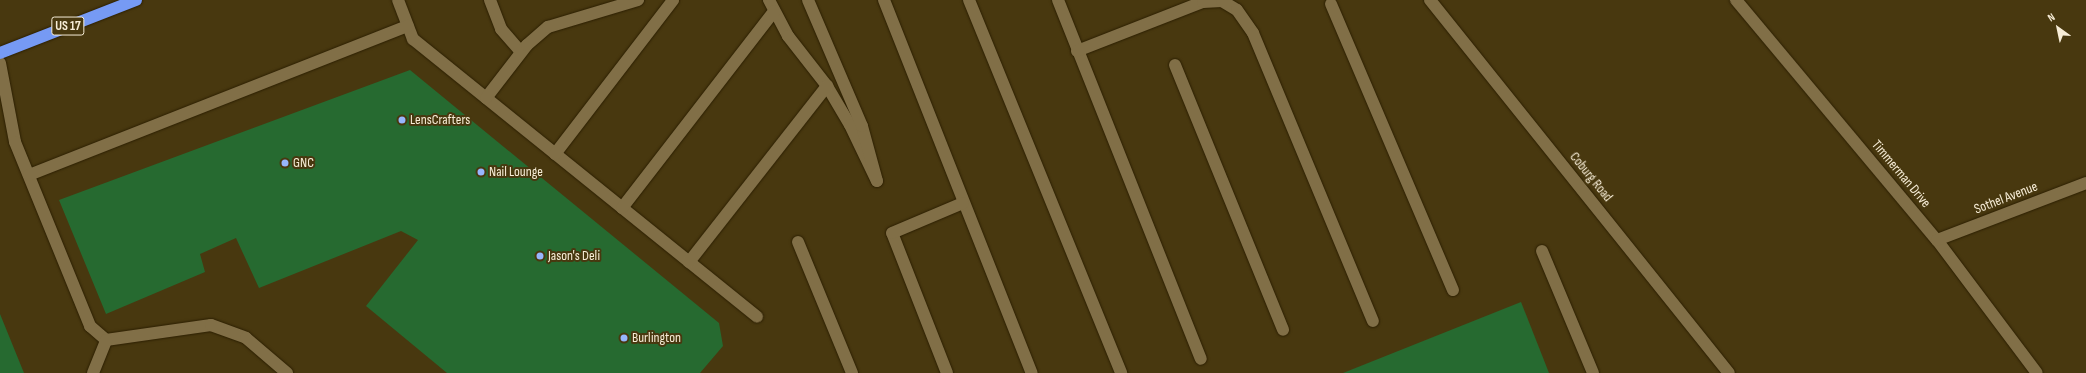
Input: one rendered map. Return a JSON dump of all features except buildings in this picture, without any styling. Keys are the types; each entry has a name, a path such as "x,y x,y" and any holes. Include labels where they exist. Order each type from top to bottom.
{"highway":[{"name":"US 17","path":"0,53 136,0"}],"street":[{"path":"398,0 413,40 757,317"},
{"path":"490,0 501,29 521,52"},
{"path":"486,98 521,52 548,27 638,0"},
{"path":"555,154 673,0"},
{"path":"769,0 788,36 827,86 850,125 877,181 862,126 808,0"},
{"path":"884,0 963,203 1032,373"},
{"path":"969,0 1121,373"},
{"path":"1058,0 1077,51 1201,359"},
{"name":"Coburg Road","path":"1430,0 1729,373"},
{"name":"Timmerman Drive","path":"1736,0 1937,240 2037,373"},
{"path":"1077,51 1203,2 1222,1 1237,10 1253,34 1373,321"},
{"path":"1331,4 1453,290"},
{"path":"622,208 774,11"},
{"path":"29,175 408,26"},
{"path":"0,63 15,142 90,326 106,340 211,325 246,338 287,373"},
{"path":"1175,65 1283,330"},
{"path":"689,262 827,86"},
{"name":"Sothel Avenue","path":"1937,240 2086,183"},
{"path":"947,373 892,233 963,203"},
{"path":"798,242 852,373"},
{"path":"1542,251 1593,373"},
{"path":"93,373 106,340"}],"place":[{"name":"LensCrafters","path":"402,120"},
{"name":"GNC","path":"285,163"},
{"name":"Nail Lounge","path":"481,172"},
{"name":"Jason's Deli","path":"540,256"},
{"name":"Burlington","path":"624,338"}]}
